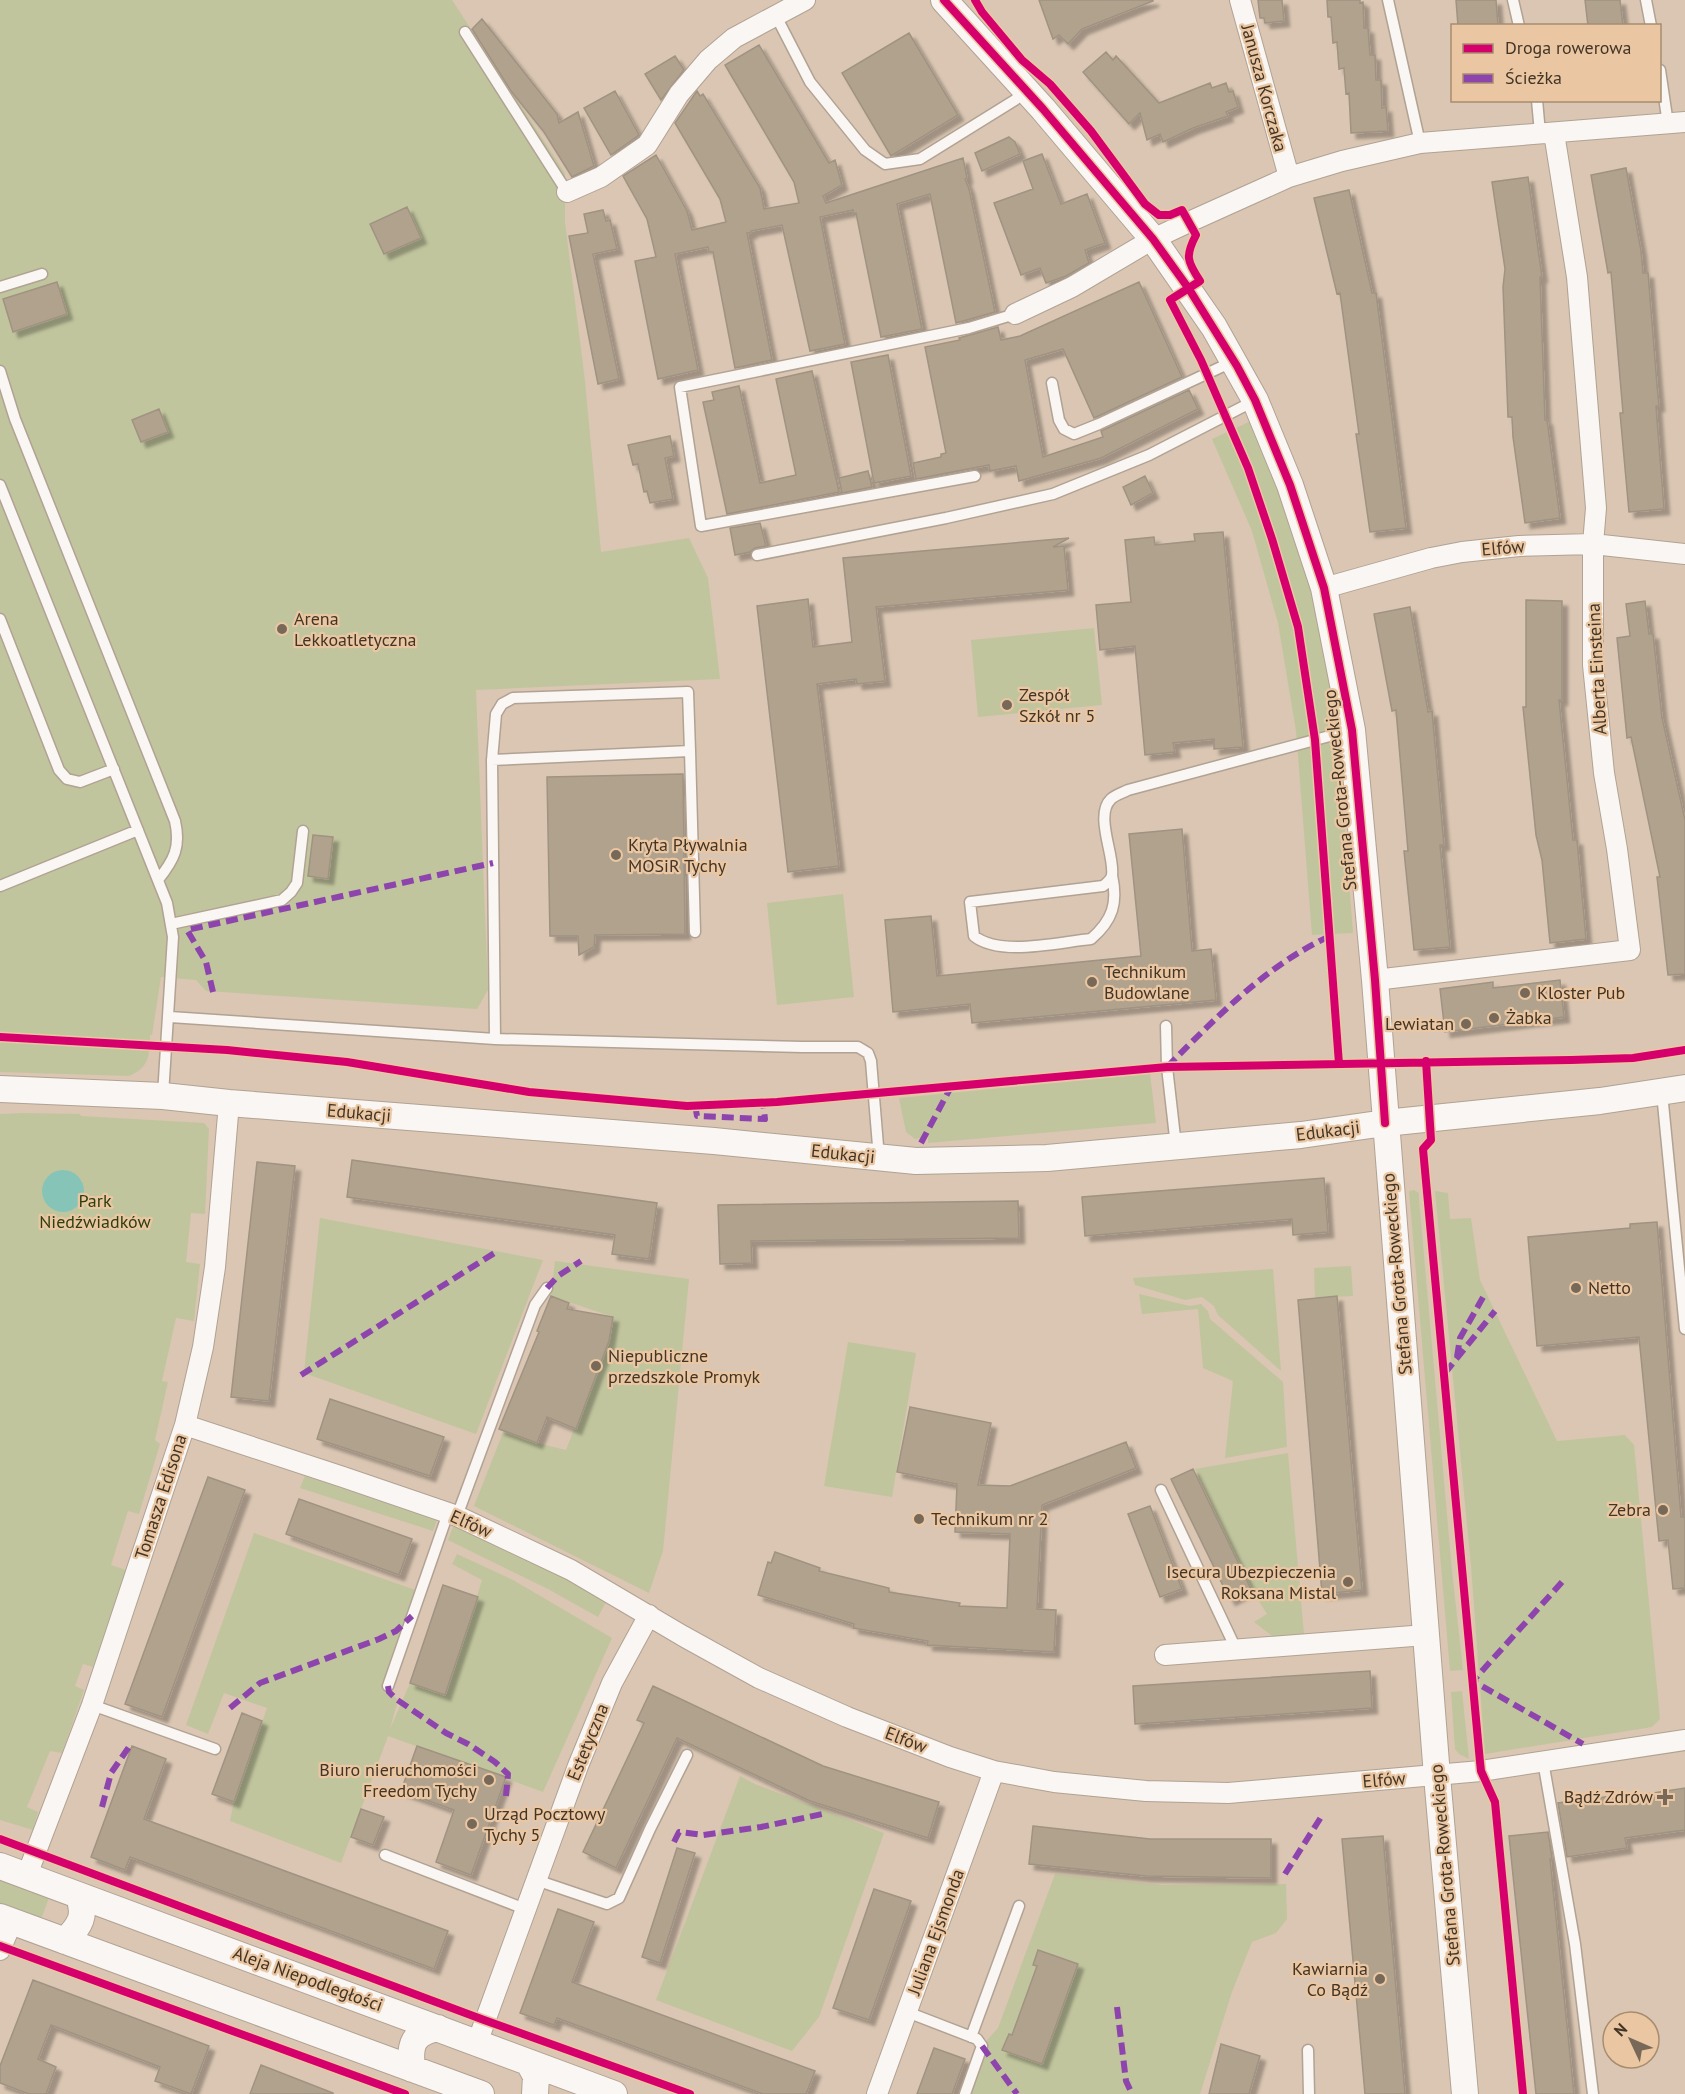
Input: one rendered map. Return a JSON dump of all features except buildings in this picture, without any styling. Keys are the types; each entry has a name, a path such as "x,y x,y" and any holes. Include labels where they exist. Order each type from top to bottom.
{"street":[{"path":"567,192 601,177 647,145 679,94 708,60 734,39 805,0"},
{"name":"Stefana Grota-Roweckiego","path":"944,0 1026,90 1153,239 1189,289 1234,361 1255,400 1290,484 1324,588 1352,730 1375,980 1437,1776 1465,2094"},
{"name":"Janusza Korczaka","path":"1240,0 1289,177"},
{"name":"Janusza Korczaka","path":"1153,239 1289,177 1342,161 1420,143 1677,123"},
{"name":"Alberta Einsteina","path":"1375,980 1630,950 1617,849 1604,773 1593,665 1593,544 1596,508 1577,277 1547,133"},
{"path":"1015,314 1071,287 1153,239"},
{"name":"Elfów","path":"1324,588 1431,558 1519,546 1593,544 1685,554"},
{"name":"Edukacji","path":"0,1089 163,1096 714,1141 916,1161 1047,1158 1300,1135 1385,1123 1600,1101 1673,1090"},
{"name":"Tomasza Edisona","path":"27,1875 92,1704 185,1425 203,1347 215,1267 229,1103"},
{"name":"Elfów","path":"185,1425 453,1515 571,1570 683,1636 769,1682 857,1721 950,1757 994,1771 1054,1782 1146,1791 1228,1793 1437,1776 1685,1740"},
{"name":"Estetyczna","path":"477,2043 578,1766 612,1683 649,1615"},
{"path":"1165,1655 1426,1635"},
{"name":"Juliana Ejsmonda","path":"877,2094 994,1771"},
{"name":"Aleja Niepodległości","path":"0,1866 614,2094"},
{"path":"65,1941 77,1930 82,1920 83,1910 78,1894"},
{"path":"0,1950 6,1919 477,2093"},
{"path":"412,2069 410,2054 415,2039 426,2031 438,2028"},
{"path":"529,2063 537,2076 536,2094"}],"lane":[{"path":"1388,0 1420,143"},
{"path":"1513,0 1519,24"},
{"path":"1646,0 1651,24"},
{"path":"776,16 810,82 865,150 885,164 920,159 1015,100 1026,90"},
{"path":"465,32 567,192"},
{"name":"Janusza Korczaka","path":"1661,76 1677,123"},
{"path":"1538,102 1547,133"},
{"path":"0,287 42,274"},
{"path":"975,476 701,526 680,387 969,328 1015,314"},
{"path":"1052,383 1059,420 1064,429 1074,434 1234,361"},
{"path":"0,371 15,419 175,821 178,837 176,852 168,868 158,880"},
{"path":"757,555 946,518 1053,494 1149,455 1255,400"},
{"path":"0,485 167,903 174,937 163,1096"},
{"path":"0,619 59,770 67,780 81,782 114,769"},
{"path":"495,1039 492,760 496,714 502,704 513,698 688,692 695,932"},
{"path":"1112,875 1109,882 1103,886 970,902 974,936 980,942 999,947 1091,939 1110,920 1115,890 1106,835 1105,812 1112,798 1128,790 1352,730"},
{"path":"492,760 690,751"},
{"path":"0,886 138,830"},
{"path":"171,924 282,900 297,883 303,831"},
{"path":"170,1017 495,1039 858,1047 868,1053 871,1061 879,1158"},
{"path":"1166,1026 1167,1067 1176,1146"},
{"path":"1673,1090 1685,1329"},
{"path":"388,1686 535,1305 547,1288"},
{"path":"1161,1490 1236,1649"},
{"path":"92,1704 215,1749"},
{"path":"536,1880 609,1904 619,1898 687,1755"},
{"path":"1543,1761 1575,1944 1593,2094"},
{"path":"385,1855 525,1909"},
{"path":"971,2037 1019,1906"},
{"path":"907,2012 977,2039 982,2046 965,2094"},
{"path":"1308,2050 1309,2094"}],"green space":[{"path":"0,0 452,0 565,173 565,222 585,381 601,552 689,538 708,578 720,679 476,690 488,990 477,1009 206,991 196,980 161,977 152,1035 150,1035 149,1055 144,1065 136,1073 129,1076 0,1072"},
{"path":"1251,421 1286,507 1312,592 1330,675 1337,726 1353,933 1312,935 1296,731 1278,623 1252,531 1212,439"},
{"path":"1094,628 1102,705 978,717 971,640"},
{"path":"843,894 854,997 777,1005 767,903"},
{"path":"1150,1074 1156,1123 928,1143 928,1137 915,1139 906,1132 899,1098"},
{"name":"Park Niedźwiadków","path":"0,1114 80,1114 81,1116 204,1123 209,1129 205,1214 191,1213 186,1262 200,1264 194,1321 176,1318 162,1381 168,1382 155,1440 160,1444 139,1514 128,1511 111,1565 126,1570 93,1667 83,1664 75,1686 84,1690 62,1753 50,1751 27,1807 38,1812 33,1830 0,1820"},
{"path":"1414,1190 1419,1193 1452,1571 1463,1670 1450,1671 1409,1191"},
{"path":"1435,1191 1448,1193 1450,1219 1471,1218 1480,1280 1557,1441 1625,1435 1634,1445 1660,1719 1652,1727 1485,1754 1471,1566"},
{"path":"320,1218 543,1260 476,1434 304,1373"},
{"name":"Niepubliczne przedszkole Promyk","path":"555,1261 689,1279 663,1551 649,1593 474,1506 504,1430 537,1443 566,1450 609,1339 613,1317 551,1296"},
{"path":"1351,1266 1353,1296 1315,1298 1314,1268"},
{"path":"1273,1269 1281,1371 1218,1315 1214,1306 1202,1297 1185,1300 1135,1285 1133,1278"},
{"path":"1139,1294 1190,1306 1201,1304 1208,1311 1210,1319 1283,1382 1287,1447 1225,1458 1233,1381 1203,1368 1198,1309 1142,1314"},
{"path":"848,1342 916,1353 892,1497 824,1486"},
{"path":"1288,1453 1304,1634 1276,1639 1254,1622 1267,1614 1251,1589 1195,1469"},
{"path":"305,1476 437,1520 433,1531 300,1488"},
{"path":"455,1522 569,1575 606,1602 598,1617 548,1589 448,1540"},
{"path":"254,1533 421,1592 388,1686 389,1692 398,1700 390,1729 410,1683 446,1695 482,1580 452,1564 457,1554 513,1580 612,1638 543,1792 388,1736 341,1863 230,1821 234,1801 267,1708 224,1693 208,1734 186,1725"},
{"path":"1462,1691 1469,1759 1455,1749 1451,1692"},
{"path":"740,1776 755,1784 884,1833 819,2017 792,2051 656,2000"},
{"path":"1055,1874 1161,1885 1286,1884 1287,1919 1276,1933 1252,1942 1232,1992 1200,2094 965,2094 982,2046 998,2028"},
{"path":"0,1878 50,1895 39,1925 0,1909"}],"water":[{"path":"63,1170 78,1176 84,1191 78,1206 63,1212 48,1206 42,1191 48,1176"}],"marked path":[{"path":"213,992 206,962 187,930 493,863"},
{"path":"1167,1067 1223,1011 1263,977 1306,948 1330,936"},
{"path":"921,1143 952,1085"},
{"path":"695,1105 697,1116 765,1119 763,1102"},
{"path":"301,1375 496,1252"},
{"path":"547,1288 558,1276 581,1261"},
{"path":"1457,1357 1460,1338 1486,1292"},
{"path":"1445,1373 1495,1311"},
{"path":"1562,1582 1473,1681 1583,1744"},
{"path":"230,1708 260,1683 379,1639 396,1631 412,1616"},
{"path":"388,1686 389,1692 396,1699 446,1733 495,1762 508,1774 506,1796"},
{"path":"102,1807 111,1773 131,1744"},
{"path":"674,1842 679,1832 703,1835 761,1827 827,1813"},
{"path":"1285,1874 1323,1814"},
{"path":"1117,2007 1126,2081 1132,2094"},
{"path":"982,2046 1017,2094"}],"cycle path":[{"path":"944,0 1043,109 1153,239 1189,289 1237,366 1255,400 1290,485 1324,588 1352,730 1375,980 1385,1123"},
{"path":"975,0 982,12 1022,60 1050,84 1091,131 1145,204 1159,215 1170,215 1182,210 1196,235 1190,248 1189,258 1200,281 1170,300 1201,360 1248,468 1298,627 1315,740 1339,1064"},
{"path":"0,1037 227,1050 347,1062 529,1092 687,1106 777,1102 1167,1067 1633,1058 1685,1050"},
{"path":"1426,1061 1431,1140 1423,1149 1480,1762 1481,1771 1495,1802 1523,2094"},
{"path":"0,1839 484,2020 690,2094"},
{"path":"0,1946 405,2094"}],"place":[{"name":"Arena Lekkoatletyczna","path":"282,629"},
{"name":"Zespół Szkół nr 5","path":"1007,705"},
{"name":"Kryta Pływalnia MOSiR Tychy","path":"616,855"},
{"name":"Technikum Budowlane","path":"1092,982"},
{"name":"Kloster Pub","path":"1525,993"},
{"name":"Żabka","path":"1494,1018"},
{"name":"Lewiatan","path":"1466,1024"},
{"name":"Netto","path":"1576,1288"},
{"name":"Niepubliczne przedszkole Promyk","path":"596,1366"},
{"name":"Zebra","path":"1663,1510"},
{"name":"Technikum nr 2","path":"919,1519"},
{"name":"Isecura Ubezpieczenia Roksana Mistal","path":"1348,1582"},
{"name":"Biuro nieruchomości Freedom Tychy","path":"489,1780"},
{"name":"Bądź Zdrów","path":"1665,1797"},
{"name":"Urząd Pocztowy Tychy 5","path":"472,1824"},
{"name":"Kawiarnia Co Bądź","path":"1380,1979"}]}
